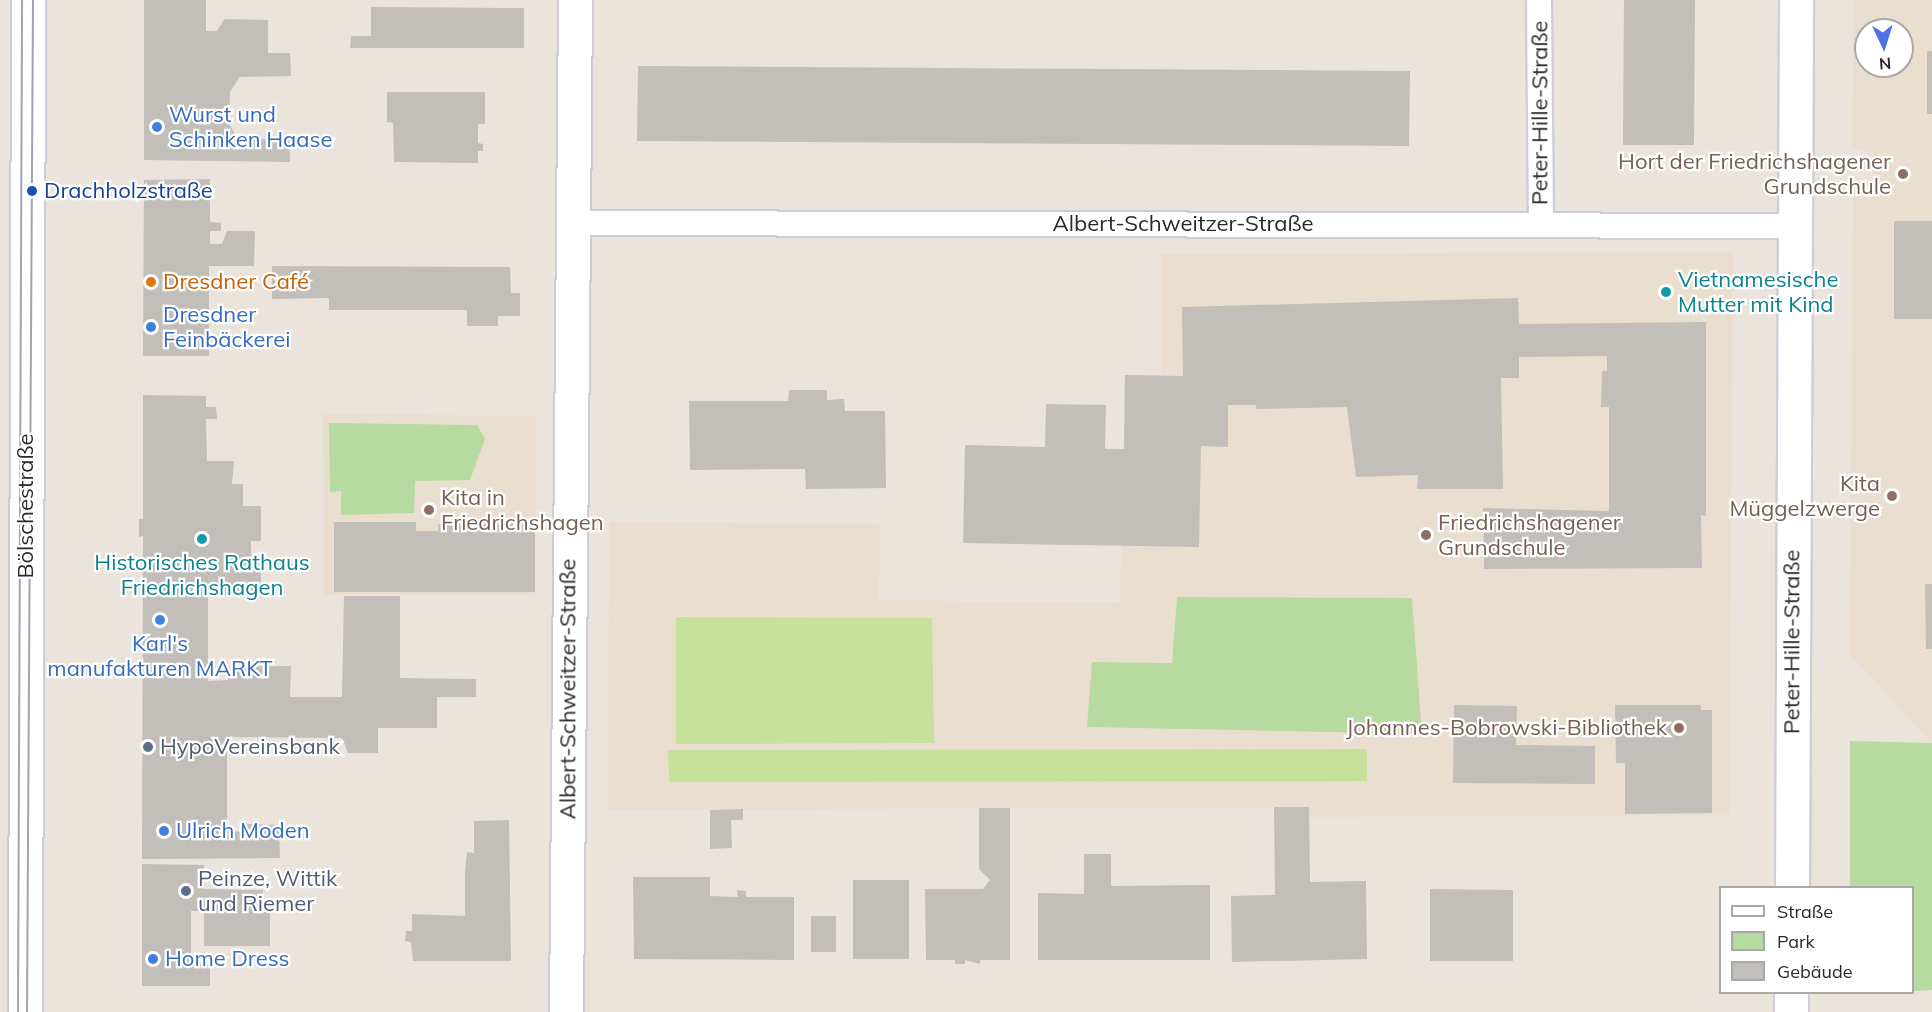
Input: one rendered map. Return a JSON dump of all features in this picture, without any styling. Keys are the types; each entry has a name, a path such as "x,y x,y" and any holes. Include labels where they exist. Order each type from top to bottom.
{"street":[{"name":"Bölschestraße","path":"24,1012 28,0"},
{"name":"Albert-Schweitzer-Straße","path":"566,1012 575,0"},
{"name":"Peter-Hille-Straße","path":"1792,886 1796,0"},
{"path":"1791,994 1791,1012"}],"lane":[{"name":"Peter-Hille-Straße","path":"1539,0 1540,225"},
{"name":"Albert-Schweitzer-Straße","path":"572,223 1794,226"}],"shaded area":[{"path":"1854,0 1932,0 1932,743 1850,654 1853,190 1874,185 1873,153 1852,149"},
{"name":"Friedrichshagener Grundschule","path":"1733,252 1729,815 1308,817 1308,807 608,810 609,522 880,524 879,600 1120,603 1125,375 1161,375 1161,254"},
{"name":"Kita in Friedrichshagen","path":"323,414 536,416 535,595 324,595"}],"green space":[{"path":"329,423 477,425 485,439 470,480 415,481 414,513 341,515 341,491 330,492"},
{"path":"1177,597 1412,598 1422,734 1087,727 1092,662 1172,663"},
{"path":"676,617 932,618 934,743 676,744"},
{"path":"1850,741 1932,743 1932,990 1914,991 1914,886 1850,886"},
{"path":"1367,749 1367,781 669,782 668,750"}],"building":[{"path":"144,0 206,0 206,31 217,31 224,19 268,20 268,53 290,53 291,76 240,77 230,92 229,124 238,139 289,140 290,162 144,160"},
{"path":"1624,0 1695,0 1694,145 1623,145"},
{"path":"371,7 524,8 524,48 350,48 351,36 371,36"},
{"path":"1927,51 1932,51 1932,114 1927,114"},
{"path":"638,66 1410,71 1409,146 637,141"},
{"path":"387,92 485,92 485,124 478,124 478,143 483,144 483,151 478,151 478,163 394,162 393,123 387,122"},
{"path":"210,179 210,222 221,223 221,231 210,231 210,244 222,244 227,231 255,231 254,266 209,266 209,356 143,356 144,180"},
{"path":"1894,221 1932,221 1932,319 1894,319"},
{"path":"272,266 510,267 511,293 520,293 520,316 498,316 498,326 467,326 467,310 329,310 329,298 272,299"},
{"path":"1518,298 1519,324 1706,322 1706,516 1701,515 1702,568 1484,569 1483,508 1609,511 1609,407 1601,407 1602,371 1607,371 1607,356 1519,357 1519,378 1501,378 1503,489 1417,489 1418,475 1356,477 1347,407 1256,409 1256,405 1228,405 1228,447 1201,446 1199,547 963,543 965,445 1045,447 1046,404 1106,405 1105,449 1124,449 1125,375 1183,376 1182,307"},
{"path":"789,390 827,390 827,400 844,399 845,411 885,411 886,488 806,489 805,469 690,470 689,401 788,401"},
{"path":"143,395 206,396 206,407 216,407 217,419 206,419 207,461 234,461 232,484 243,484 243,506 261,506 261,541 251,541 251,557 261,557 261,595 208,596 208,681 228,680 228,667 291,666 290,697 342,697 344,596 400,596 400,678 476,679 476,697 437,697 437,728 378,728 378,753 348,753 342,738 227,737 227,831 244,832 244,824 279,825 280,858 142,859 143,536 139,537 139,519 143,519"},
{"path":"334,522 416,522 416,531 438,531 438,524 535,524 535,592 334,592"},
{"path":"1925,584 1932,584 1932,649 1926,649"},
{"path":"1454,705 1517,706 1516,745 1595,746 1595,784 1453,783"},
{"path":"1615,705 1701,705 1701,710 1712,710 1712,813 1625,814 1625,763 1616,763"},
{"path":"1274,807 1309,807 1310,882 1366,881 1367,959 1232,962 1231,896 1275,895"},
{"path":"979,808 1010,808 1010,960 980,960 980,964 965,960 965,964 955,964 955,960 926,960 925,889 983,889 990,880 979,869"},
{"path":"743,809 743,820 731,820 732,848 710,849 710,810"},
{"path":"509,820 511,961 413,961 411,942 405,941 406,931 412,931 412,914 465,916 465,871 467,852 474,853 474,821"},
{"path":"1084,854 1111,854 1111,886 1210,885 1210,960 1038,960 1038,893 1084,894"},
{"path":"142,864 204,865 204,889 263,890 262,912 270,912 270,946 204,946 204,911 191,911 191,963 210,964 210,986 142,986"},
{"path":"633,877 710,877 710,896 738,897 737,890 746,891 746,897 794,897 794,960 634,959"},
{"path":"853,880 909,880 909,959 853,959"},
{"path":"1430,889 1513,890 1513,961 1430,961"},
{"path":"811,916 836,916 836,952 811,952"}],"tram line":[{"path":"18,1012 22,0"},
{"path":"27,1012 33,0"}],"place":[{"name":"Wurst und Schinken Haase","path":"157,127"},
{"name":"Hort der Friedrichshagener Grundschule","path":"1903,174"},
{"name":"Drachholzstraße","path":"32,191"},
{"name":"Dresdner Café","path":"151,282"},
{"name":"Vietnamesische Mutter mit Kind","path":"1666,292"},
{"name":"Dresdner Feinbäckerei","path":"151,327"},
{"name":"Kita Müggelzwerge","path":"1892,496"},
{"name":"Kita in Friedrichshagen","path":"429,510"},
{"name":"Friedrichshagener Grundschule","path":"1426,535"},
{"name":"Historisches Rathaus Friedrichshagen","path":"202,539"},
{"name":"Karl's manufakturen MARKT","path":"160,620"},
{"name":"Johannes-Bobrowski-Bibliothek","path":"1679,728"},
{"name":"HypoVereinsbank","path":"148,747"},
{"name":"Ulrich Moden","path":"164,831"},
{"name":"Peinze, Wittik und Riemer","path":"186,891"},
{"name":"Home Dress","path":"153,959"}]}
